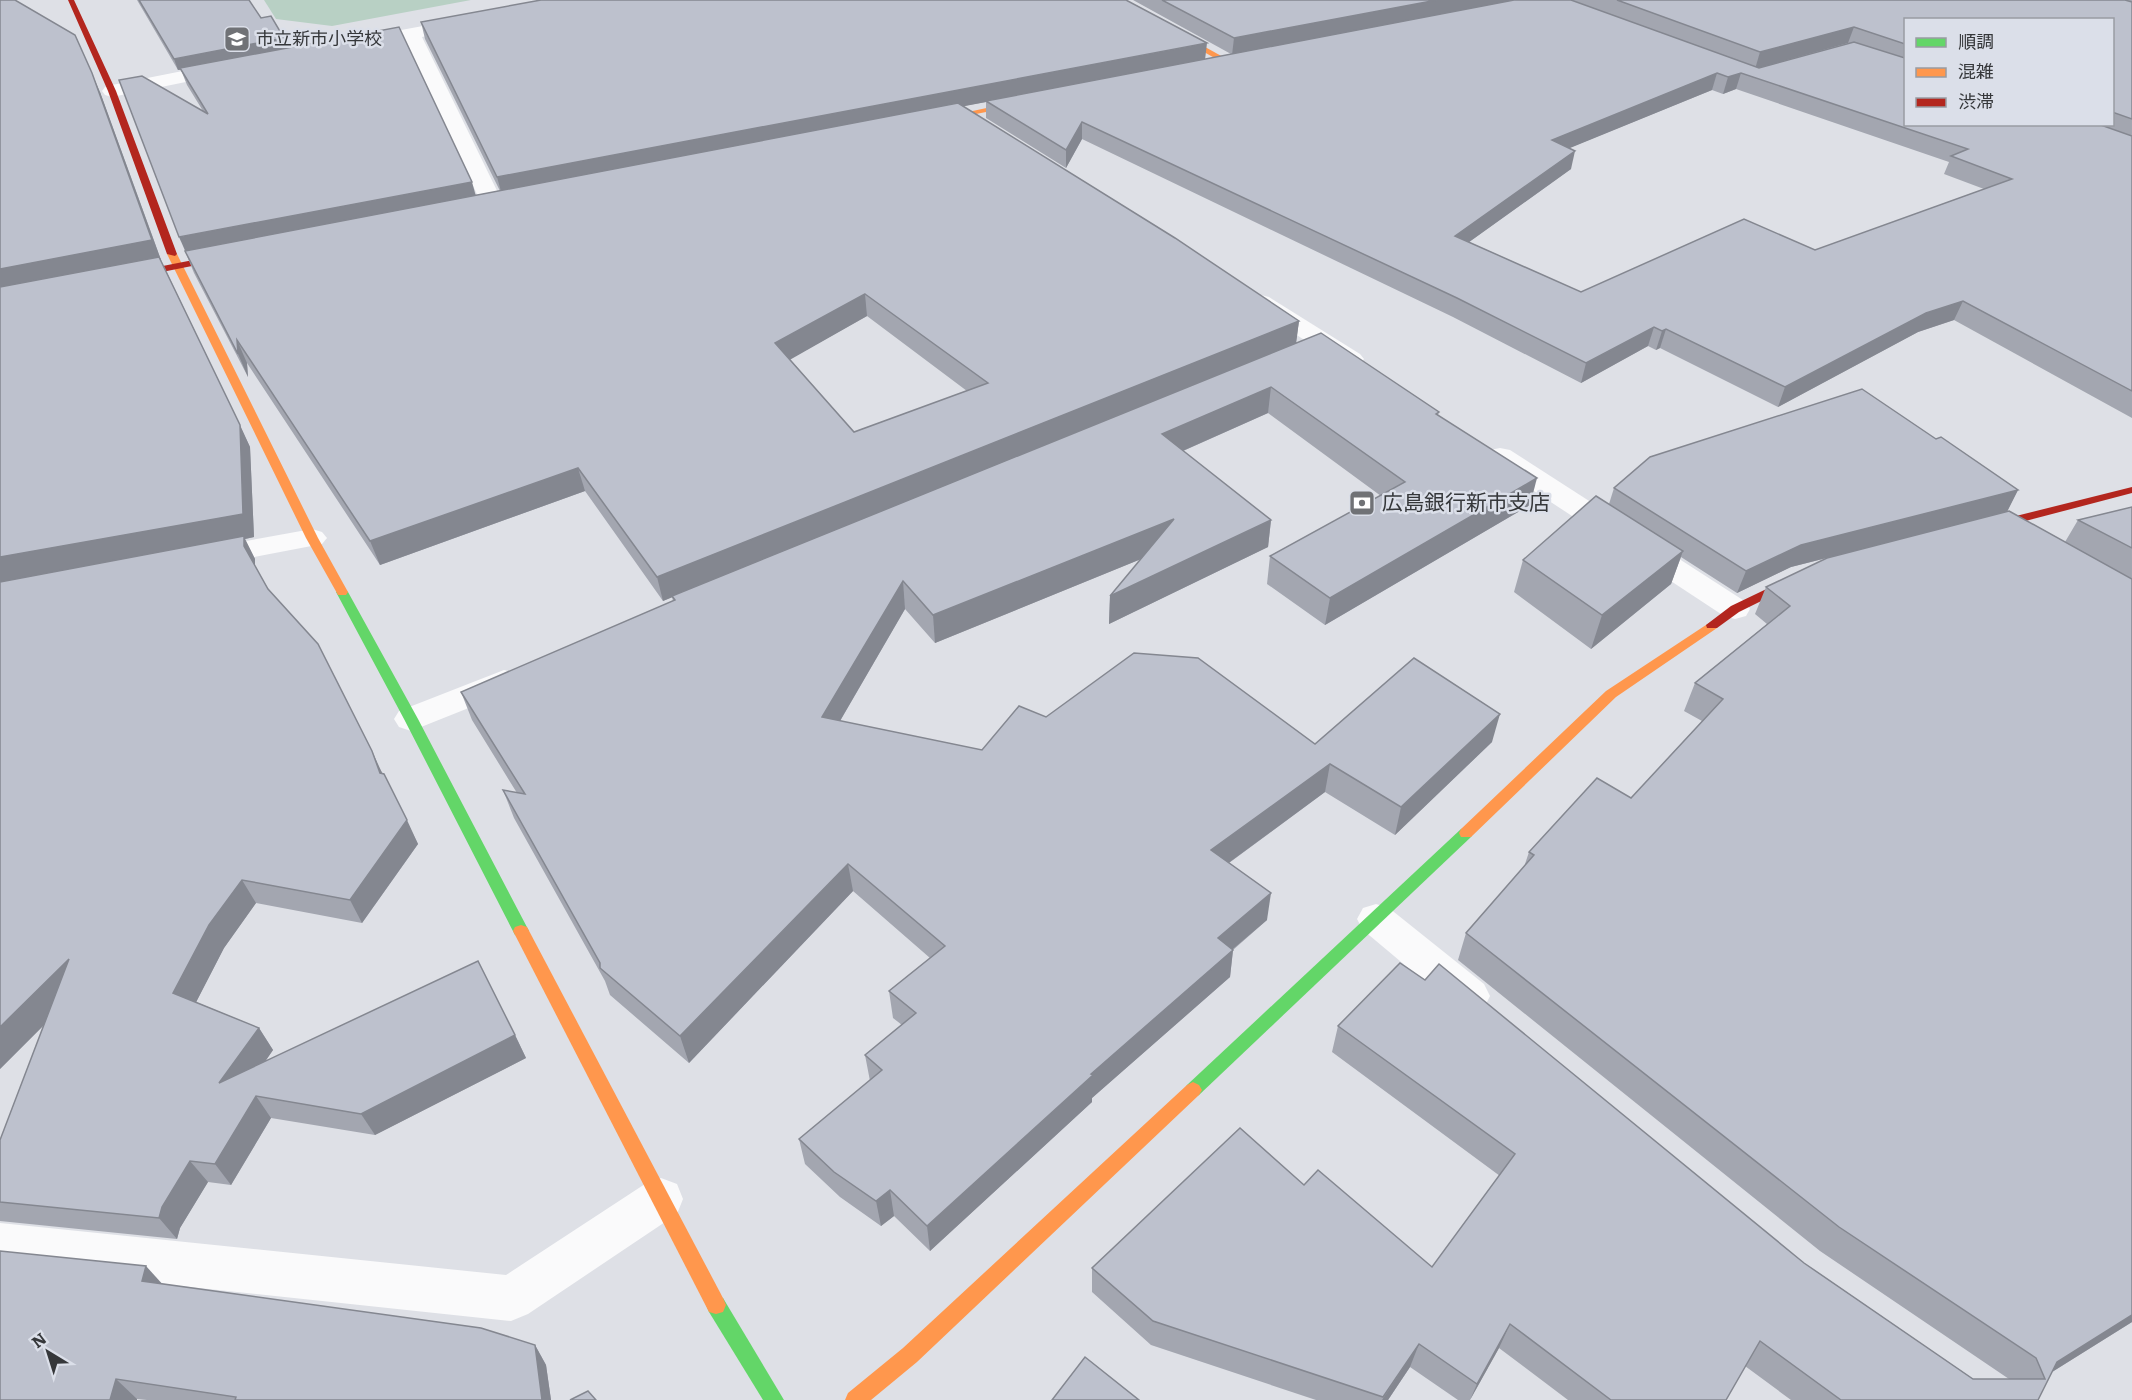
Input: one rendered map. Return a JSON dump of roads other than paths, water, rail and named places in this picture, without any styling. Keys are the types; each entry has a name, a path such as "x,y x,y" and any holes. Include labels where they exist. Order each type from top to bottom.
{"street":[{"path":"71,0 112,91 177,266 312,538 411,719 726,1324 774,1400"},
{"path":"1115,0 1236,61 1207,67"},
{"path":"342,46 481,20"},
{"path":"411,33 493,205"},
{"path":"112,91 250,64"},
{"path":"915,123 1044,99"},
{"path":"962,114 992,134"},
{"path":"106,280 247,253"},
{"path":"1245,292 1366,369"},
{"path":"1293,357 1326,343"},
{"path":"1476,440 1735,609"},
{"path":"1963,534 2132,490"},
{"path":"1997,525 2028,542"},
{"path":"185,561 312,538"},
{"path":"855,1400 910,1355 1376,919 1611,694 1735,609 1803,576 1814,573"},
{"path":"411,719 532,669"},
{"path":"1376,919 1503,1023"},
{"path":"0,1245 511,1298 661,1199"}],"place":[{"name":"市立新市小学校","path":"237,39"},
{"name":"広島銀行新市支店","path":"1362,503"}]}
